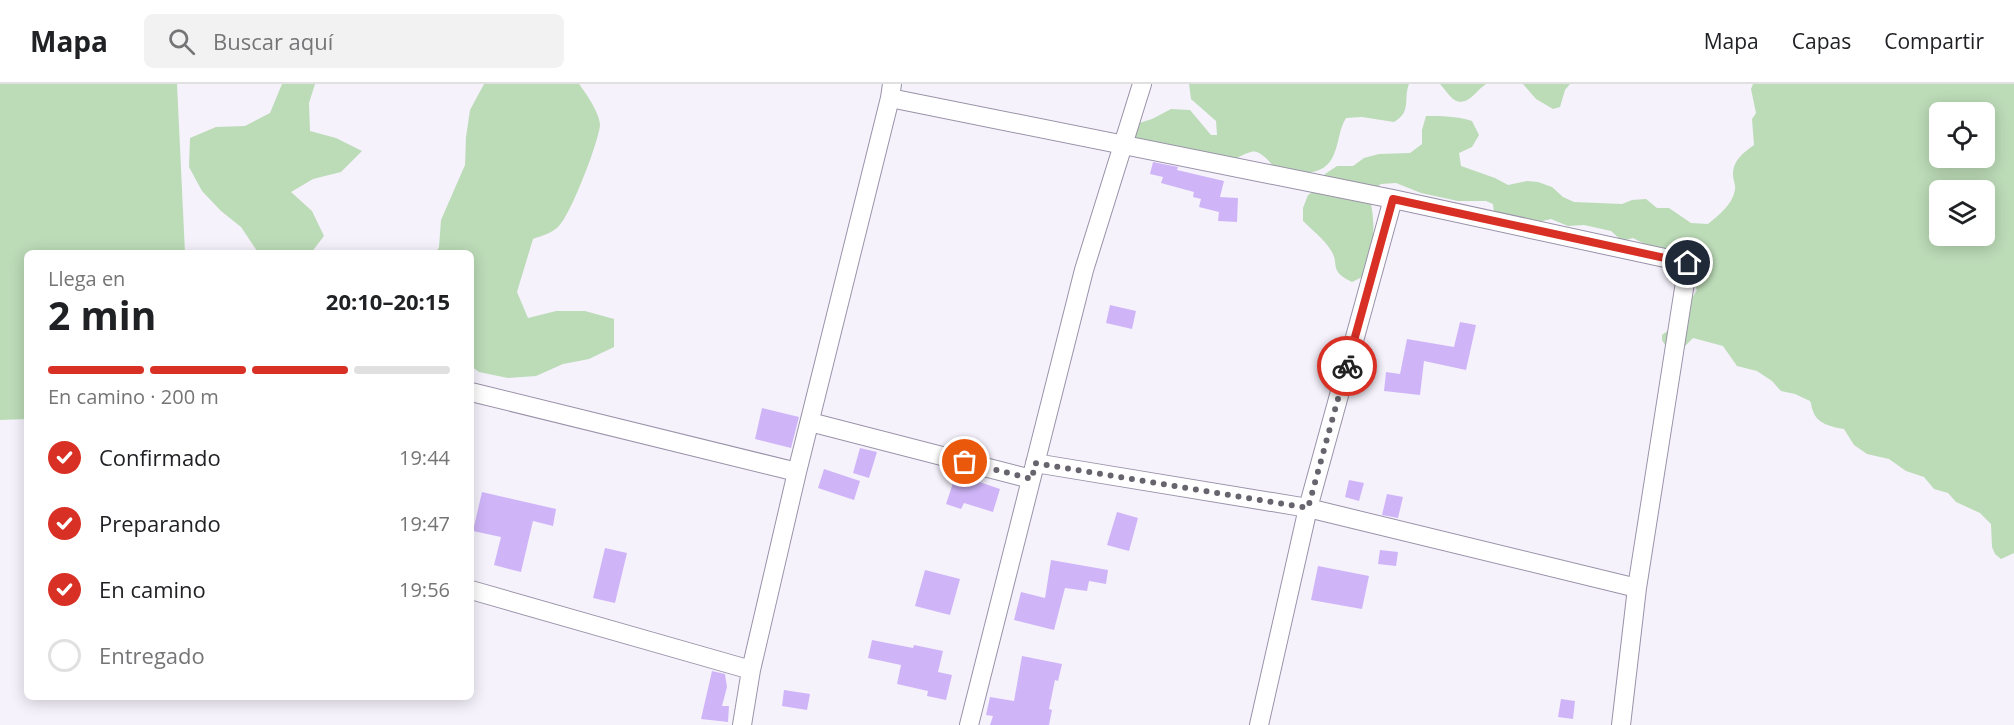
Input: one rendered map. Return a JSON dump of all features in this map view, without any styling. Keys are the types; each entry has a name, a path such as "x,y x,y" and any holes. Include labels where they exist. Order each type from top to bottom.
{"street":[{"path":"969,725 1084,270 1142,84"},
{"path":"742,725 751,670 797,472 891,91 1122,144 1393,199 1688,263 1637,588 1621,725"},
{"path":"1259,725 1308,508 1393,199"},
{"path":"474,393 797,472"},
{"path":"810,422 1033,471 1308,508 1637,588"},
{"path":"474,591 751,670"}],"green space":[{"path":"0,84 177,84 185,250 24,250 24,419 0,420"},
{"path":"282,84 315,84 309,103 310,131 336,138 362,151 341,172 313,179 291,192 312,211 324,236 313,250 256,250 241,227 221,211 202,191 189,167 190,138 216,127 245,126 270,113"},
{"path":"484,84 579,84 592,104 600,125 583,178 558,227 533,239 517,292 528,318 556,311 585,311 614,319 614,347 589,359 563,364 536,376 508,378 479,372 474,368 474,250 438,250 441,220 465,165 470,110"},
{"path":"1189,84 1409,84 1405,110 1400,118 1394,122 1362,117 1346,118 1336,150 1324,168 1300,172 1275,169 1265,157 1254,152 1227,163 1135,139 1136,124 1171,109 1190,110 1211,135 1217,135 1216,121 1191,99"},
{"path":"1440,84 1486,84 1463,102 1453,99"},
{"path":"1523,84 1570,84 1565,90 1560,107 1553,109 1536,99"},
{"path":"1753,84 2014,84 2014,553 2001,559 1995,554 1992,547 1991,524 1980,513 1956,502 1948,493 1934,489 1924,477 1906,471 1889,459 1867,454 1854,445 1844,429 1821,422 1812,410 1810,401 1781,391 1772,381 1757,371 1737,366 1723,346 1693,338 1680,351 1667,348 1662,335 1677,321 1697,290 1693,277 1701,261 1701,244 1683,249 1666,250 1633,238 1622,241 1611,231 1584,225 1568,226 1551,219 1534,223 1494,212 1493,204 1486,201 1458,201 1421,193 1396,183 1381,184 1370,192 1373,234 1364,276 1352,282 1340,274 1330,249 1303,221 1303,208 1308,195 1320,187 1325,174 1337,166 1353,166 1364,158 1379,154 1410,153 1422,144 1422,130 1426,116 1432,116 1455,117 1472,121 1479,135 1472,147 1459,153 1461,166 1508,185 1527,181 1538,182 1552,187 1563,197 1574,202 1622,204 1632,200 1646,199 1657,208 1669,208 1691,223 1708,224 1731,200 1735,188 1733,170 1735,165 1754,145 1752,119 1756,113 1751,89"}],"building":[{"path":"1153,162 1224,181 1220,197 1238,198 1237,222 1218,221 1219,212 1199,207 1201,199 1193,197 1194,192 1161,183 1163,177 1150,174"},
{"path":"1110,305 1136,311 1132,329 1106,323"},
{"path":"1460,322 1476,325 1466,370 1424,361 1420,395 1384,391 1386,372 1400,374 1407,339 1454,347"},
{"path":"762,408 799,417 791,448 755,439"},
{"path":"860,448 877,452 869,478 853,473"},
{"path":"824,469 860,481 854,500 818,488"},
{"path":"956,474 1000,489 993,512 964,503 961,509 946,504"},
{"path":"1349,480 1364,483 1359,501 1345,497"},
{"path":"482,492 556,509 553,526 533,521 521,572 494,565 501,537 474,531"},
{"path":"1387,494 1403,497 1398,518 1382,515"},
{"path":"1117,512 1138,518 1129,551 1107,545"},
{"path":"605,548 627,553 615,603 593,598"},
{"path":"1380,550 1398,552 1396,566 1378,564"},
{"path":"1051,560 1108,570 1106,584 1089,581 1087,591 1065,588 1054,630 1014,620 1021,592 1045,598"},
{"path":"1318,566 1369,576 1362,609 1311,600"},
{"path":"925,570 960,579 950,615 915,606"},
{"path":"872,640 943,651 938,672 952,675 946,700 927,696 928,691 897,684 901,665 868,658"},
{"path":"1022,656 1062,664 1058,681 1055,680 1049,709 1052,710 1049,725 990,725 993,716 986,715 990,697 1014,701"},
{"path":"712,671 725,674 727,687 722,706 729,706 728,722 701,719"},
{"path":"784,690 810,694 807,710 782,706"},
{"path":"1561,699 1575,701 1573,719 1558,717"}],"way so far":[{"path":"965,462 1032,479 1035,463 1308,508 1347,366"}],"route":[{"path":"1347,366 1393,199 1688,263"}]}
